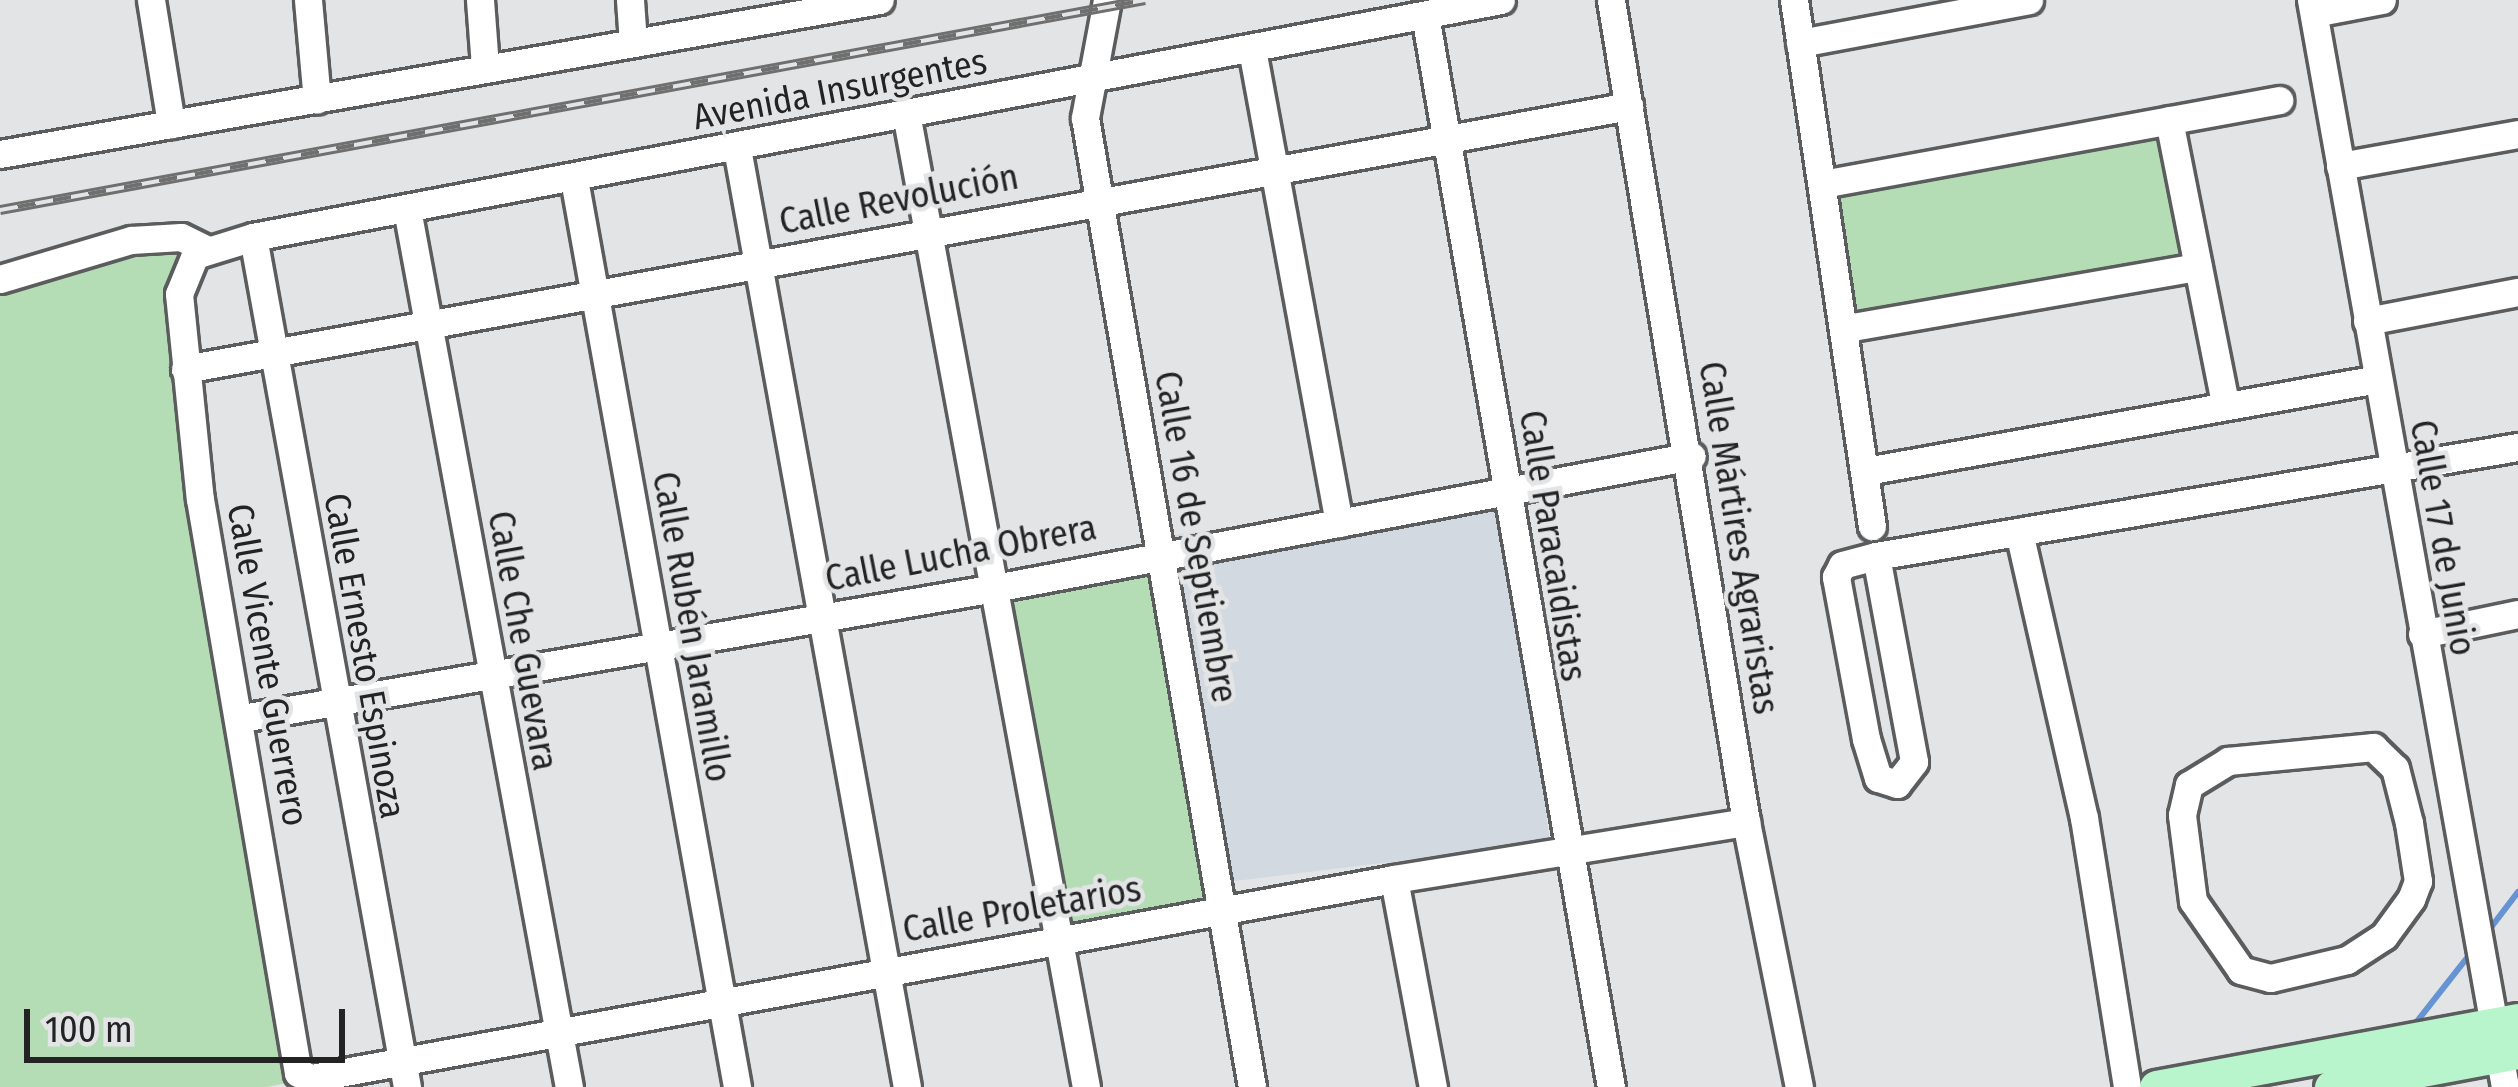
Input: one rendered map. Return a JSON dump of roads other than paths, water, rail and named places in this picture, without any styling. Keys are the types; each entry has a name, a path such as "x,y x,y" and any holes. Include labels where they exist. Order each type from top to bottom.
{"main road":[{"path":"2332,1070 2418,1039 2507,1048"},
{"path":"2156,1087 2332,1070 2402,1074 2507,1048"}],"street":[{"path":"151,0 171,124"},
{"path":"308,0 317,100"},
{"path":"479,0 485,67"},
{"path":"629,0 633,40"},
{"path":"0,154 317,100 788,7 880,0"},
{"name":"Calle 16 de Septiembre","path":"1107,0 1085,118 1252,1087"},
{"name":"Avenida Insurgentes","path":"202,252 253,237 1501,0"},
{"name":"Calle Mártires Agraristas","path":"1611,0 1692,456 1746,822 1799,1087"},
{"path":"1794,0 1847,328 1873,526"},
{"path":"1800,43 2029,0"},
{"path":"2312,7 2382,0"},
{"name":"Calle 17 de Junio","path":"2312,7 2468,890 2484,970 2507,1048"},
{"name":"Calle Paracaidistas","path":"1425,15 1450,138 1565,851 1611,1087"},
{"path":"1252,49 1339,524"},
{"path":"1822,184 2279,100"},
{"name":"Calle Revolución","path":"185,369 1629,106"},
{"path":"906,113 1086,1087"},
{"path":"2169,120 2224,402"},
{"path":"2340,166 2518,134"},
{"path":"736,148 907,1087"},
{"name":"Calle Rubén Jaramillo","path":"574,179 737,1087"},
{"name":"Calle Che Guevara","path":"406,208 568,1087"},
{"path":"0,279 131,240 181,237 202,252"},
{"name":"Calle Ernesto Espinoza","path":"253,237 404,1074"},
{"name":"Calle Vicente Guerrero","path":"202,252 179,294 185,369 298,1072 312,1078"},
{"path":"1847,328 2198,267"},
{"path":"2368,321 2518,292"},
{"path":"1866,471 2224,402 2378,379"},
{"path":"1876,556 1914,762 1897,784 1878,778 1866,739 1837,569 1876,556 2518,446"},
{"name":"Calle Lucha Obrera","path":"242,718 995,588 1162,552 1507,494 1692,456"},
{"path":"2019,532 2084,818 2127,1087"},
{"path":"2422,634 2518,614"},
{"path":"2373,747 2395,768 2409,824 2416,889 2384,936 2347,960 2251,976 2198,914 2182,815 2189,784 2209,768 2373,747"},
{"path":"2409,824 2455,813"},
{"name":"Calle Proletarios","path":"312,1078 404,1074 559,1030 1394,879 1746,822"},
{"path":"1394,879 1433,1087"}],"waterway":[{"path":"2489,930 2518,892"},
{"path":"2411,1029 2470,954"}],"railway":[{"path":"0,210 1145,0"}]}
